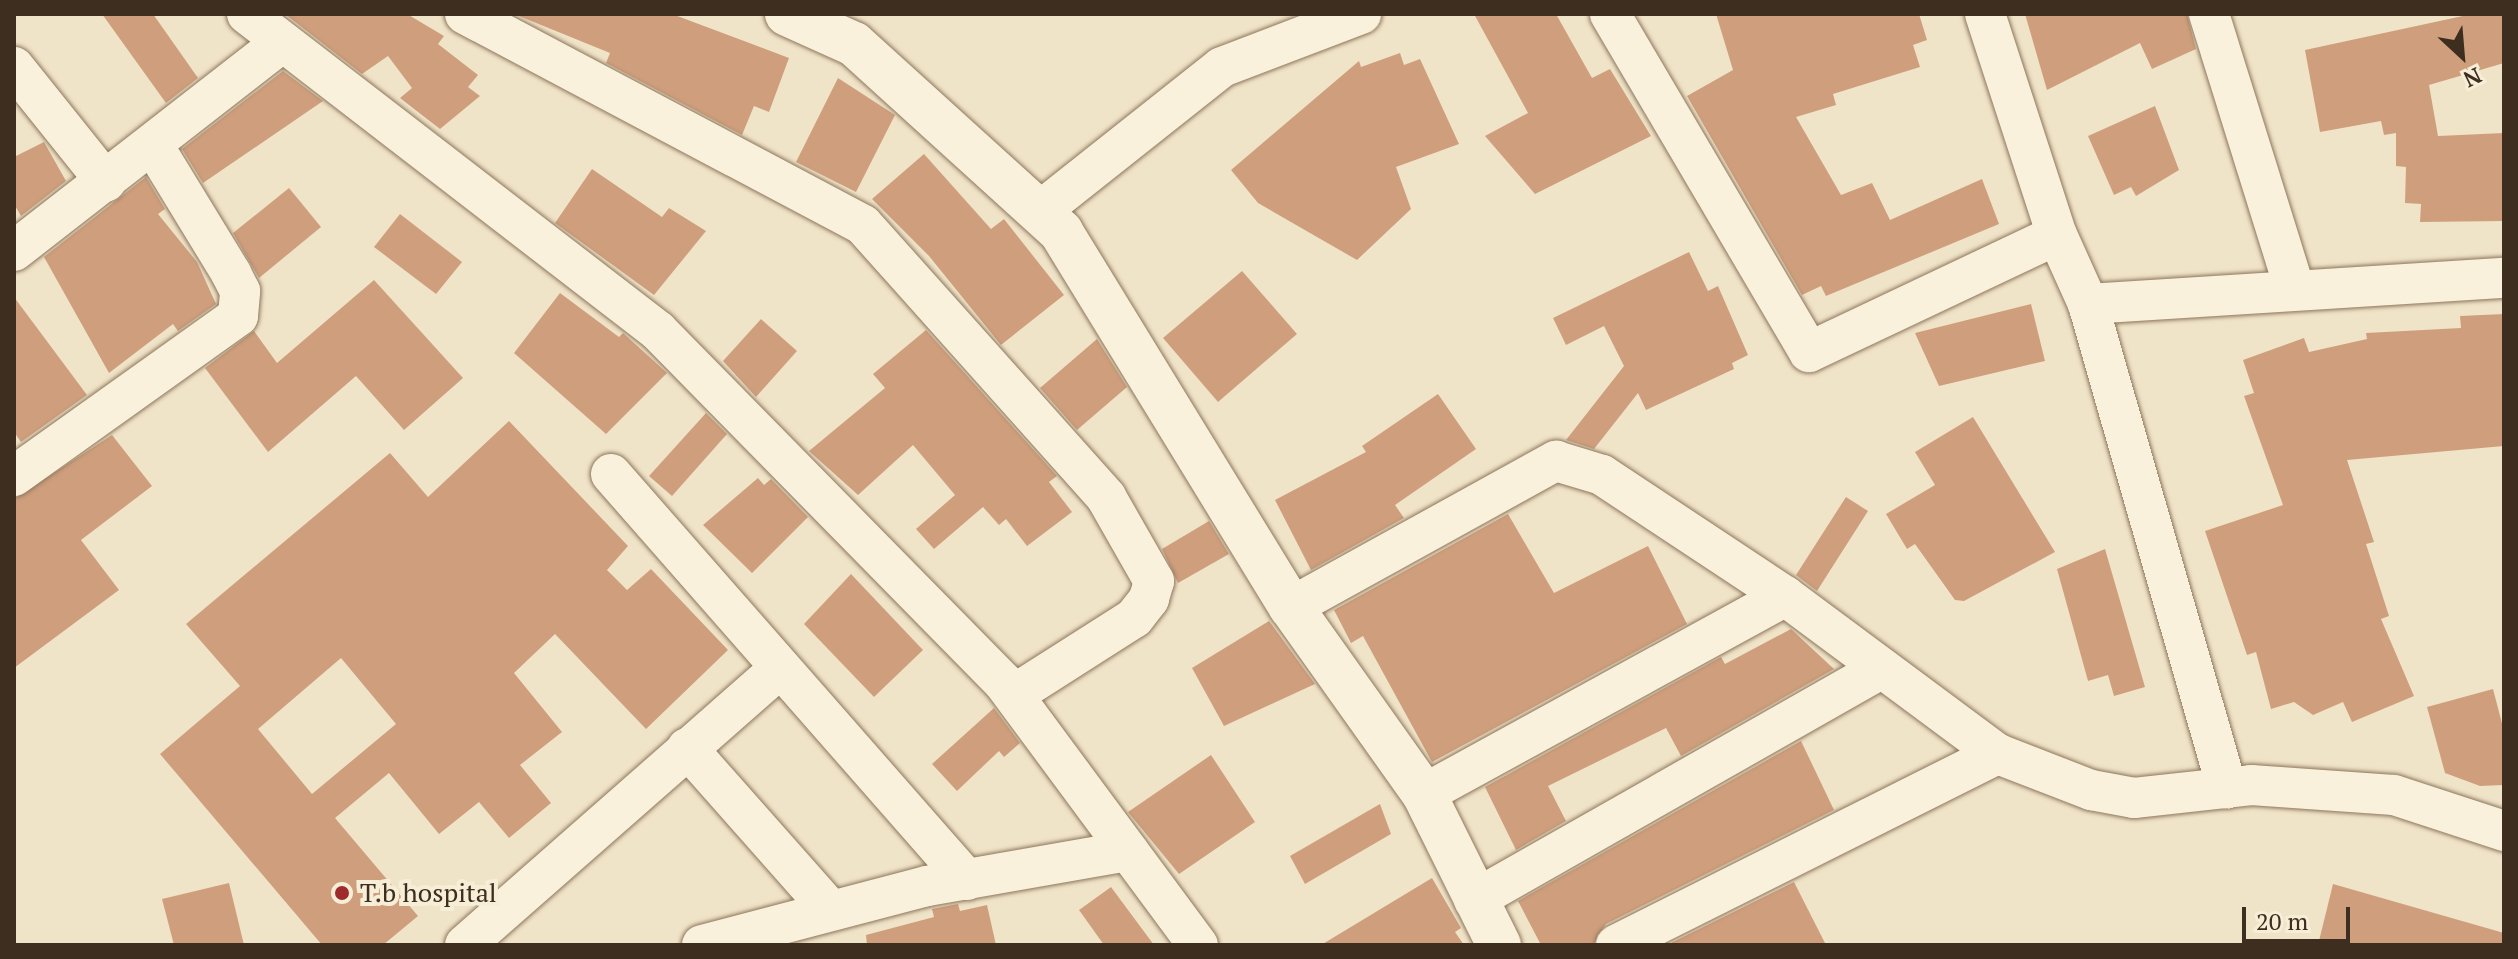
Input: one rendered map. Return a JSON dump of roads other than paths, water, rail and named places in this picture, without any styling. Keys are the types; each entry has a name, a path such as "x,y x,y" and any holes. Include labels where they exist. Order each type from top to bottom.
{"main road":[{"path":"787,14 854,44 1061,232 1291,607 1424,794 1499,945"}],"street":[{"path":"247,14 658,331 1013,695 1198,945"},
{"path":"465,14 863,225 1106,497 1154,581 1149,599 1134,618 1013,695"},
{"path":"1039,212 1222,67 1361,14"},
{"path":"1610,14 1809,352 2057,235"},
{"path":"1985,14 2057,235 2088,304 2227,788"},
{"path":"2209,14 2295,290"},
{"path":"17,243 106,182 282,42"},
{"path":"14,67 106,182"},
{"path":"19,463 238,316 240,291 153,145"},
{"path":"2088,304 2504,278"},
{"path":"1291,607 1556,461 1602,475 1785,596 1998,754 2091,790 2134,798 2227,788 2394,795 2504,831"},
{"path":"611,474 967,880"},
{"path":"1424,794 1785,596"},
{"path":"1474,900 1882,668"},
{"path":"465,945 779,669"},
{"path":"687,748 831,911"},
{"path":"1616,945 1998,754"},
{"path":"702,945 967,880 1128,851"}],"place":[{"name":"T.b hospital","path":"342,893"}]}
